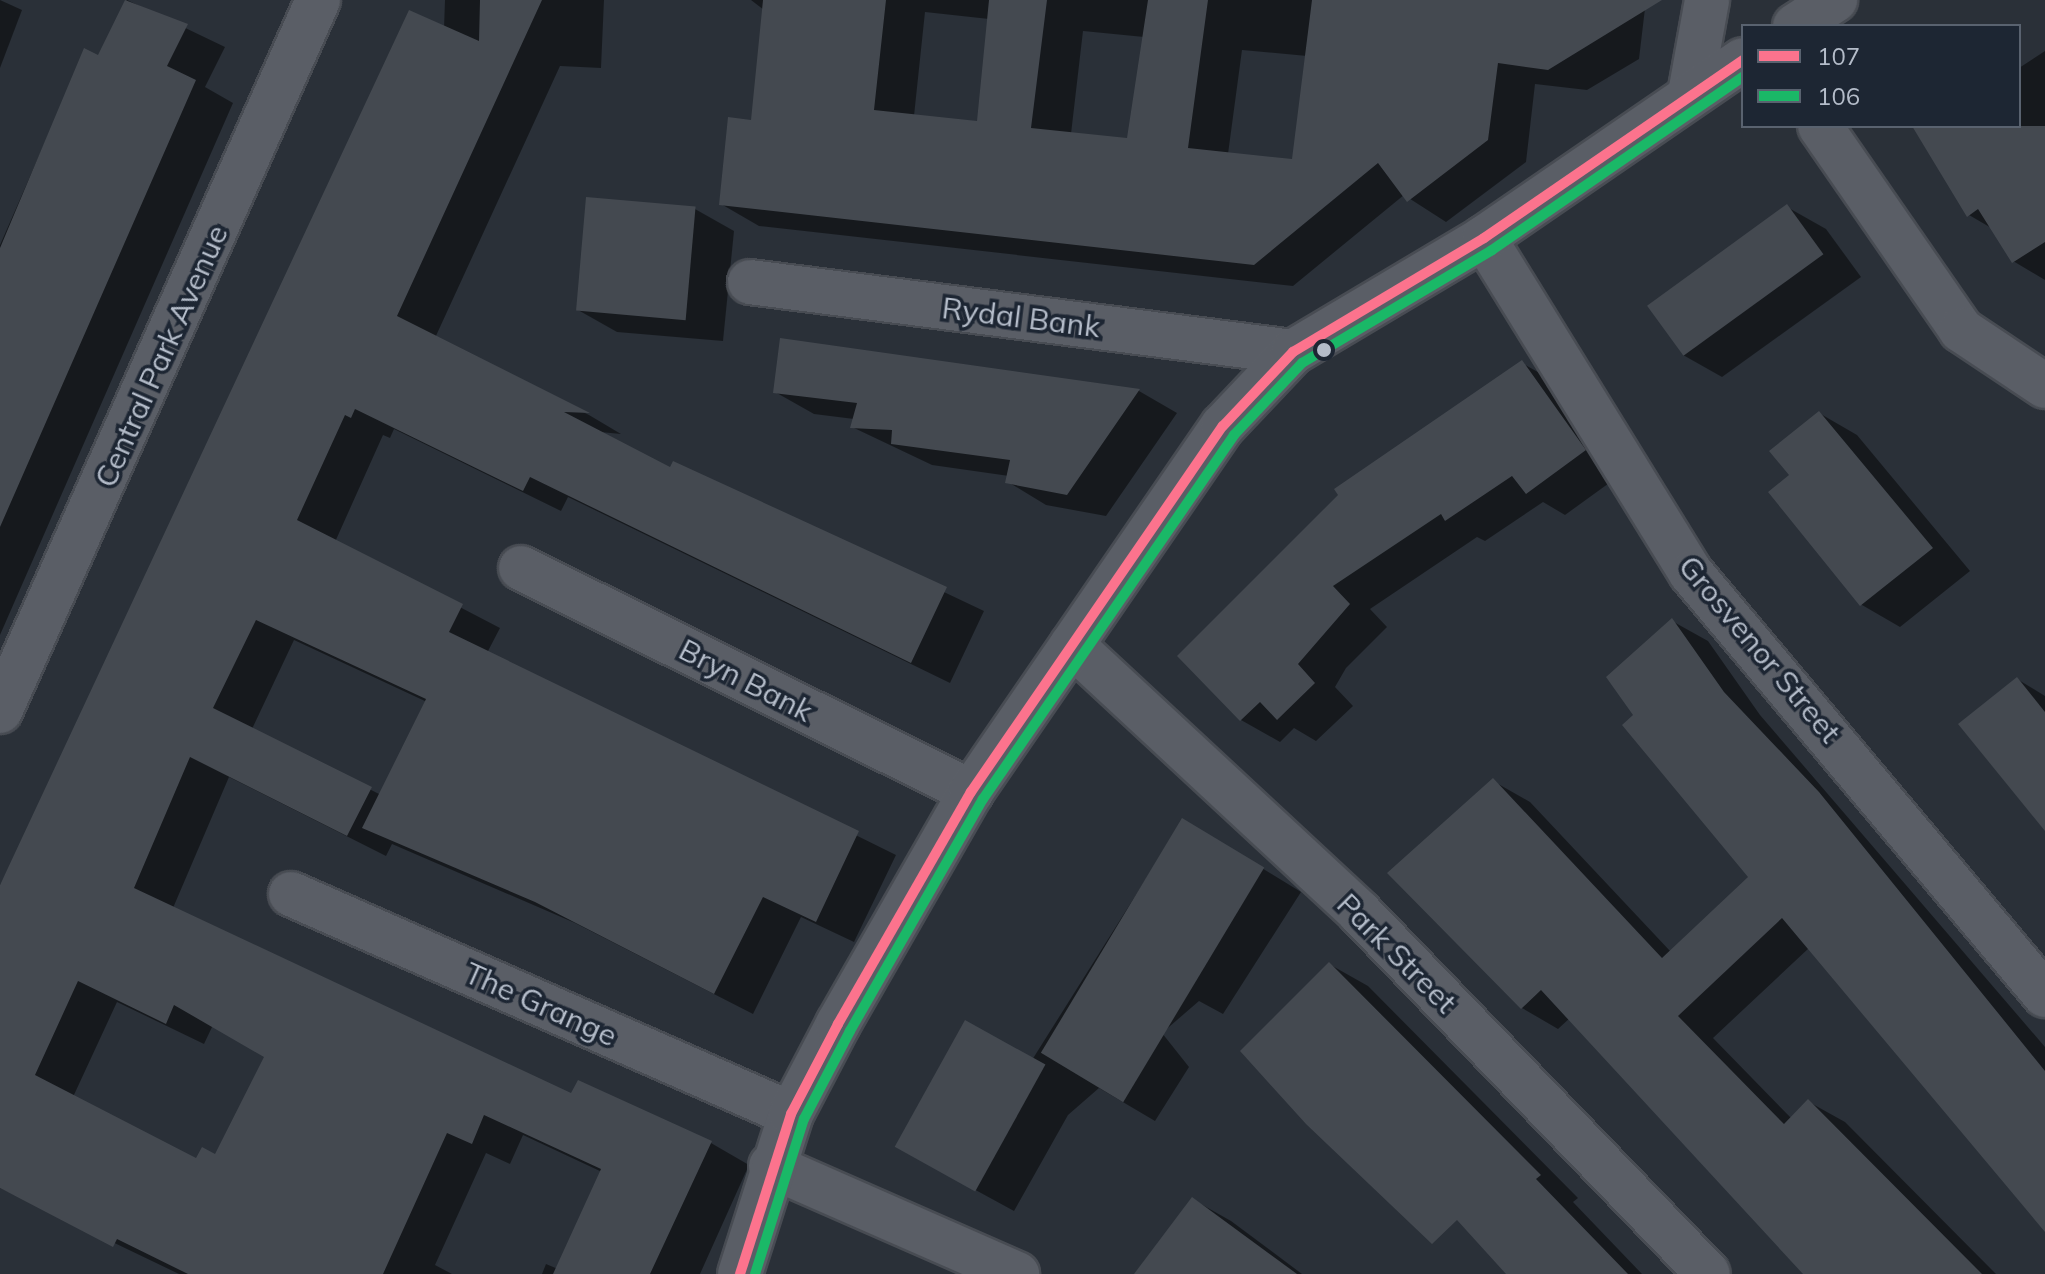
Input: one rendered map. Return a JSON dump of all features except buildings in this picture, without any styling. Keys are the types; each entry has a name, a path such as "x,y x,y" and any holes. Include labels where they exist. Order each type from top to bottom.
{"street":[{"name":"Central Park Avenue","path":"0,711 318,0"},
{"path":"1690,94 1707,0"},
{"path":"1798,24 1835,0"},
{"path":"740,1274 771,1166 791,1114 971,792 1223,426 1293,352 1484,238 1741,61"},
{"path":"1821,128 1961,330 2045,386"},
{"name":"Grosvenor Street","path":"1484,238 1691,573 2045,995"},
{"name":"Rydal Bank","path":"750,282 1293,352"},
{"name":"Bryn Bank","path":"521,568 971,792"},
{"name":"Park Street","path":"1072,645 1360,913 1708,1274"},
{"name":"The Grange","path":"291,894 791,1114"},
{"path":"771,1166 1017,1274"}],"transit line":[{"name":"107","path":"740,1274 791,1114 838,1024 971,792 1223,426 1293,352 1484,238 1741,61"},
{"name":"106","path":"755,1274 804,1119 850,1031 983,799 1234,435 1302,363 1492,250 1741,78"}]}
